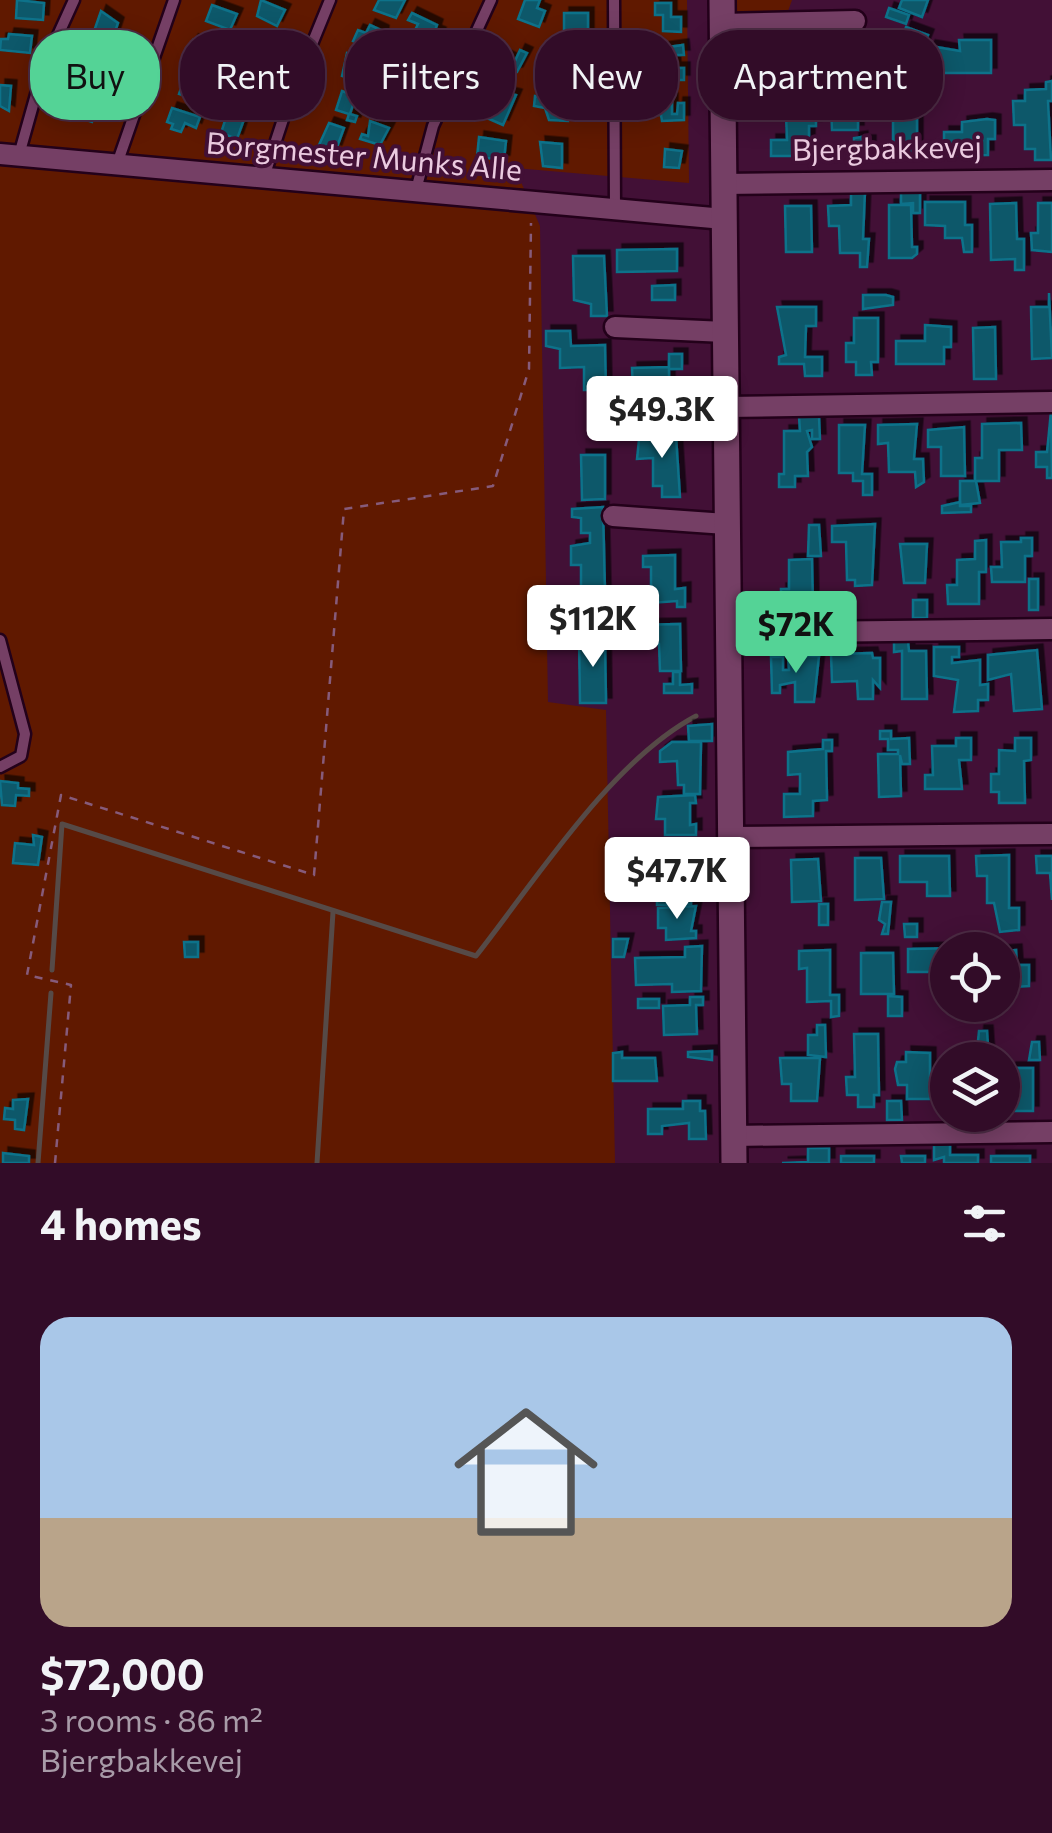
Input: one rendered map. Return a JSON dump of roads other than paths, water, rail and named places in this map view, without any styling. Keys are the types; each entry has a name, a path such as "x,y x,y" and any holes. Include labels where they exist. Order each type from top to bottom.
{"street":[{"path":"734,1163 722,12 856,21"},
{"name":"Borgmester Munks Alle","path":"9,154 724,219"},
{"name":"Bjergbakkevej","path":"722,184 1052,180"},
{"path":"614,327 725,332"},
{"path":"725,406 1052,402"},
{"path":"614,516 726,524"},
{"path":"727,634 1052,629"},
{"path":"729,838 1052,834"},
{"path":"733,1136 1052,1132"}],"lane":[{"path":"9,154 74,0"},
{"path":"117,165 174,0"},
{"path":"264,178 290,98 330,0"},
{"path":"416,190 434,126 491,0"},
{"path":"614,0 615,209"},
{"path":"0,640 25,734 21,756 0,767"}],"waterway":[{"path":"52,970 62,824 476,956 605,792 665,736 696,716"},
{"path":"317,1163 333,912"},
{"path":"38,1163 51,993"}]}
